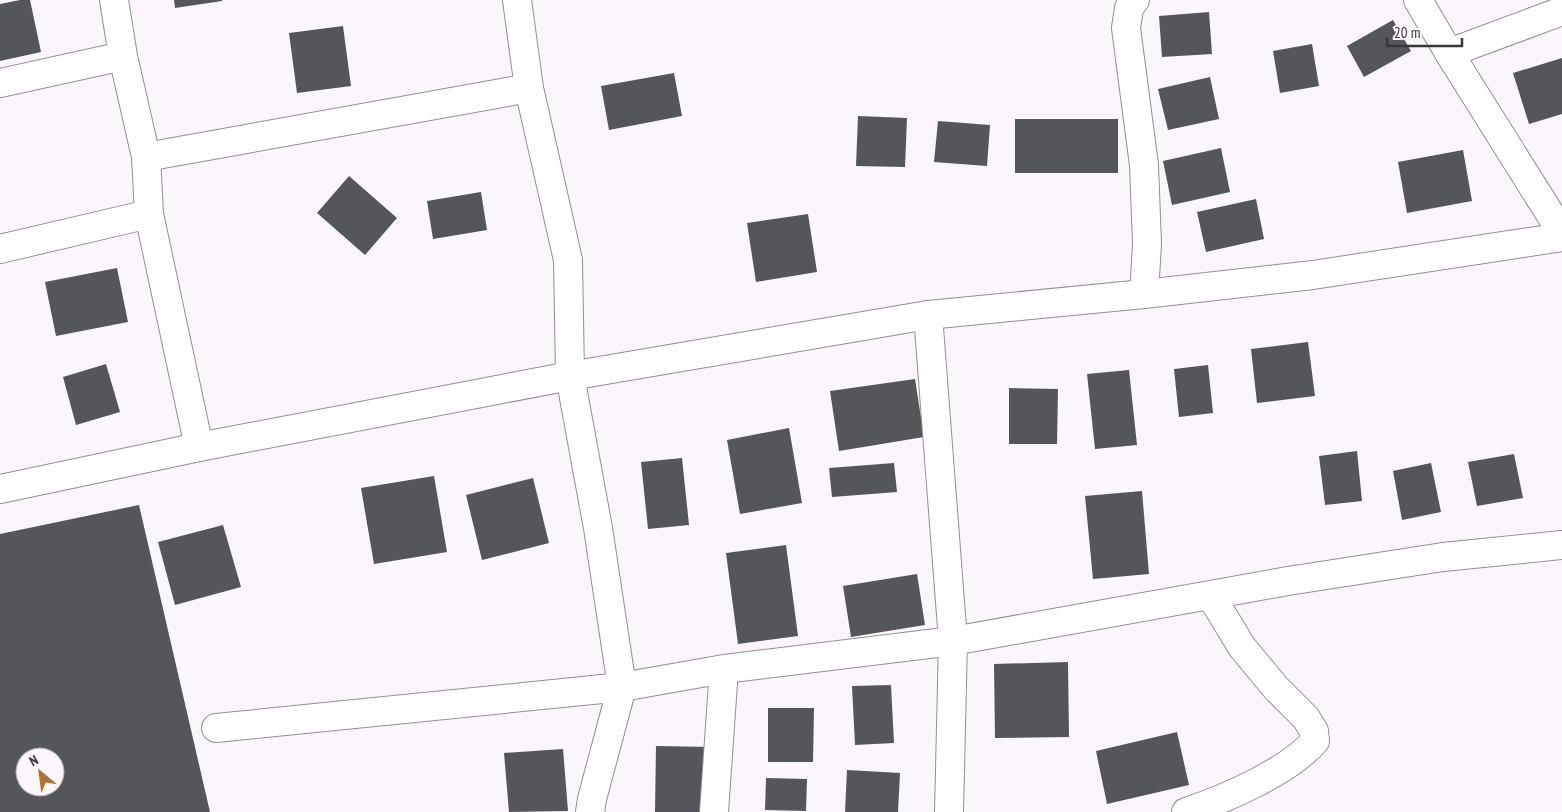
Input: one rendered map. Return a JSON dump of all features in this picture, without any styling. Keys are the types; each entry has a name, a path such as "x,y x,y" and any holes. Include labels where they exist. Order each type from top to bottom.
{"street":[{"path":"114,0 123,56 146,157 149,214 198,447"},
{"path":"517,0 529,88 568,260 570,376 598,528 622,687 590,812"},
{"path":"1135,0 1129,8 1126,28 1144,164 1147,244 1144,294"},
{"path":"1418,0 1562,233"},
{"path":"1449,53 1562,11"},
{"path":"0,83 123,56"},
{"path":"146,157 529,88"},
{"path":"0,249 149,214"},
{"path":"0,489 198,447 570,376 928,315 1312,275 1562,237"},
{"path":"928,315 953,641 949,812"},
{"path":"216,728 622,687 724,669 953,641 1288,582 1443,557 1562,544"},
{"path":"1186,812 1234,793 1274,772 1308,749 1315,741 1314,731 1306,718 1276,688 1242,647 1211,596"},
{"path":"714,812 724,669"}],"building":[{"path":"30,0 41,52 0,61 0,4"},
{"path":"174,0 222,0 222,1 175,8"},
{"path":"1209,12 1212,54 1162,57 1159,16"},
{"path":"1393,20 1411,51 1364,77 1347,46"},
{"path":"343,26 351,86 297,93 289,33"},
{"path":"1312,44 1319,86 1280,93 1273,51"},
{"path":"1562,58 1562,114 1529,124 1513,73"},
{"path":"674,73 682,116 609,130 601,86"},
{"path":"1210,77 1219,119 1168,130 1158,89"},
{"path":"858,116 907,118 905,167 856,166"},
{"path":"1015,119 1118,119 1118,173 1015,173"},
{"path":"938,121 990,125 987,166 934,162"},
{"path":"1221,148 1230,192 1172,205 1163,161"},
{"path":"1463,150 1472,201 1407,213 1398,162"},
{"path":"349,176 397,218 365,255 317,213"},
{"path":"481,192 487,230 433,239 427,201"},
{"path":"1256,199 1264,239 1206,252 1197,212"},
{"path":"808,214 817,272 756,282 747,223"},
{"path":"117,268 128,322 56,336 45,282"},
{"path":"1308,342 1315,396 1257,403 1251,349"},
{"path":"106,364 120,412 76,425 63,377"},
{"path":"1208,365 1213,413 1179,417 1174,369"},
{"path":"1129,370 1137,445 1095,449 1087,374"},
{"path":"915,379 924,437 839,451 830,391"},
{"path":"1009,388 1058,389 1057,444 1009,444"},
{"path":"789,428 802,503 740,514 727,440"},
{"path":"1357,451 1362,501 1325,505 1319,456"},
{"path":"1514,454 1523,498 1477,506 1468,462"},
{"path":"682,458 689,525 648,529 641,462"},
{"path":"894,463 897,492 832,497 829,468"},
{"path":"1431,463 1441,512 1402,520 1393,471"},
{"path":"434,476 447,552 374,564 361,488"},
{"path":"533,478 549,543 482,560 466,495"},
{"path":"1142,491 1149,574 1093,579 1085,496"},
{"path":"139,505 210,812 0,812 0,534"},
{"path":"223,525 241,587 175,605 158,542"},
{"path":"786,545 798,636 738,644 726,553"},
{"path":"917,574 925,625 851,637 843,586"},
{"path":"1068,662 1069,737 995,738 994,664"},
{"path":"891,685 894,743 855,745 852,686"},
{"path":"768,708 814,708 813,762 768,762"},
{"path":"1177,732 1189,785 1107,804 1096,751"},
{"path":"656,746 713,747 711,812 655,812"},
{"path":"563,749 568,811 509,812 504,753"},
{"path":"847,770 900,773 898,812 845,812"},
{"path":"766,778 807,779 806,811 765,810"}]}
